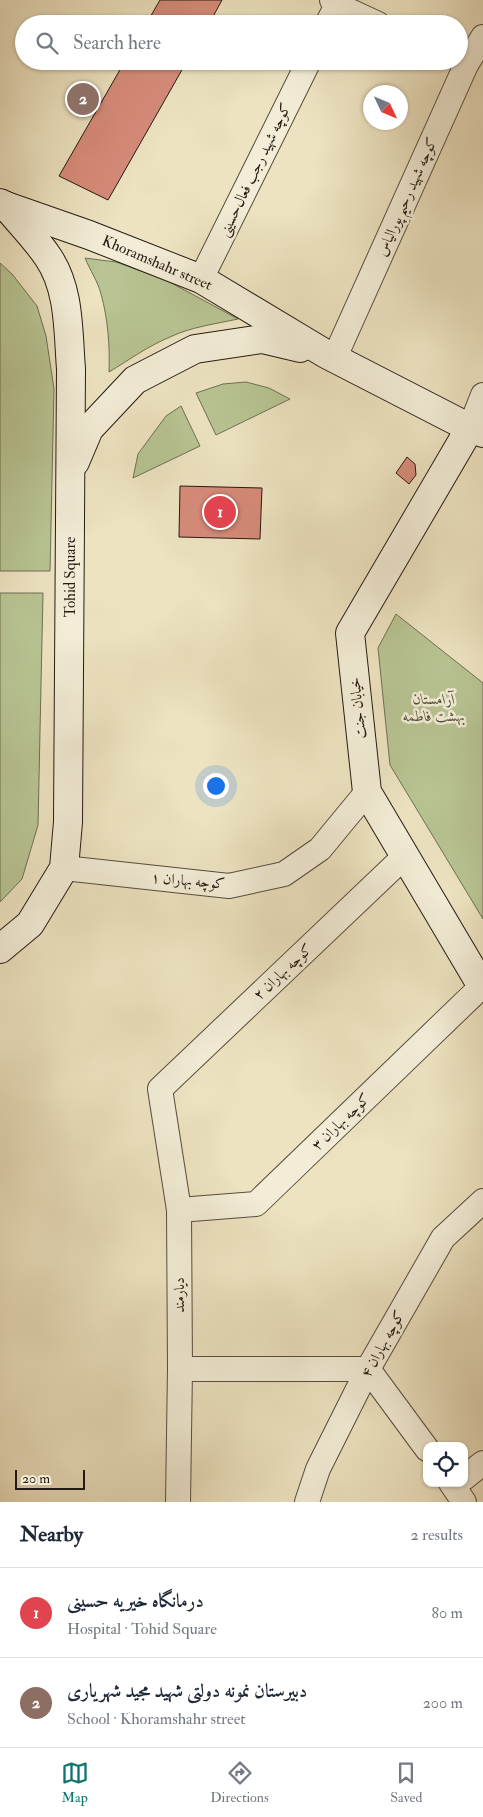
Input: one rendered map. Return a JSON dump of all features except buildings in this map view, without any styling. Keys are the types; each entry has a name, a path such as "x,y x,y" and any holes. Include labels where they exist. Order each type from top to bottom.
{"main road":[{"name":"Khoramshahr street","path":"3,205 89,235 201,279 330,357 476,431"},
{"name":"Tohid Square","path":"0,949 30,924 64,868 68,822 71,369 67,314 61,284 48,258 3,205"},
{"name":"Khoramshahr street","path":"70,472 89,429 135,380 195,349 262,339 330,357"},
{"name":"خیابان جنت","path":"476,431 350,633 367,792 482,988"}],"street":[{"path":"332,9 350,15"},
{"name":"کوچه شهید رحیم پورالیاس","path":"469,66 483,37"},
{"name":"کوچه شهید رجب فعال‌حسینی","path":"201,279 305,70"},
{"name":"کوچه شهید رحیم پورالیاس","path":"330,357 467,70"},
{"path":"476,431 483,395"},
{"name":"کوچه بهاران ۱","path":"64,868 229,886 284,874 320,849 367,792"},
{"name":"کوچه بهاران ۲","path":"160,1088 405,856"},
{"name":"کوچه بهاران ۳","path":"179,1210 256,1204 482,988"},
{"name":"دیارمند","path":"160,1088 179,1210 180,1368 178,1502"},
{"name":"کوچه بهاران ۴","path":"307,1502 318,1469 368,1369 443,1238 483,1201"},
{"path":"180,1368 368,1369 423,1444"},
{"path":"468,1477 483,1463"}],"green space":[{"path":"85,258 116,262 166,280 238,319 203,326 178,334 139,353 109,372 108,333 103,303 98,285"},
{"path":"0,263 12,274 37,306 46,336 54,389 50,571 0,571"},
{"path":"246,382 269,388 290,399 216,435 196,393 223,384"},
{"path":"181,406 200,446 133,478 138,454 166,416"},
{"path":"0,593 43,593 38,825 22,879 0,902"},
{"name":"آرامستان بهشت فاطمه","path":"396,614 483,683 483,919 390,765 378,648"}],"place":[{"name":"دبیرستان نمونه دولتی شهید مجید شهریاری","path":"83,99"},
{"name":"درمانگاه خیریه حسینی","path":"220,512"}]}
